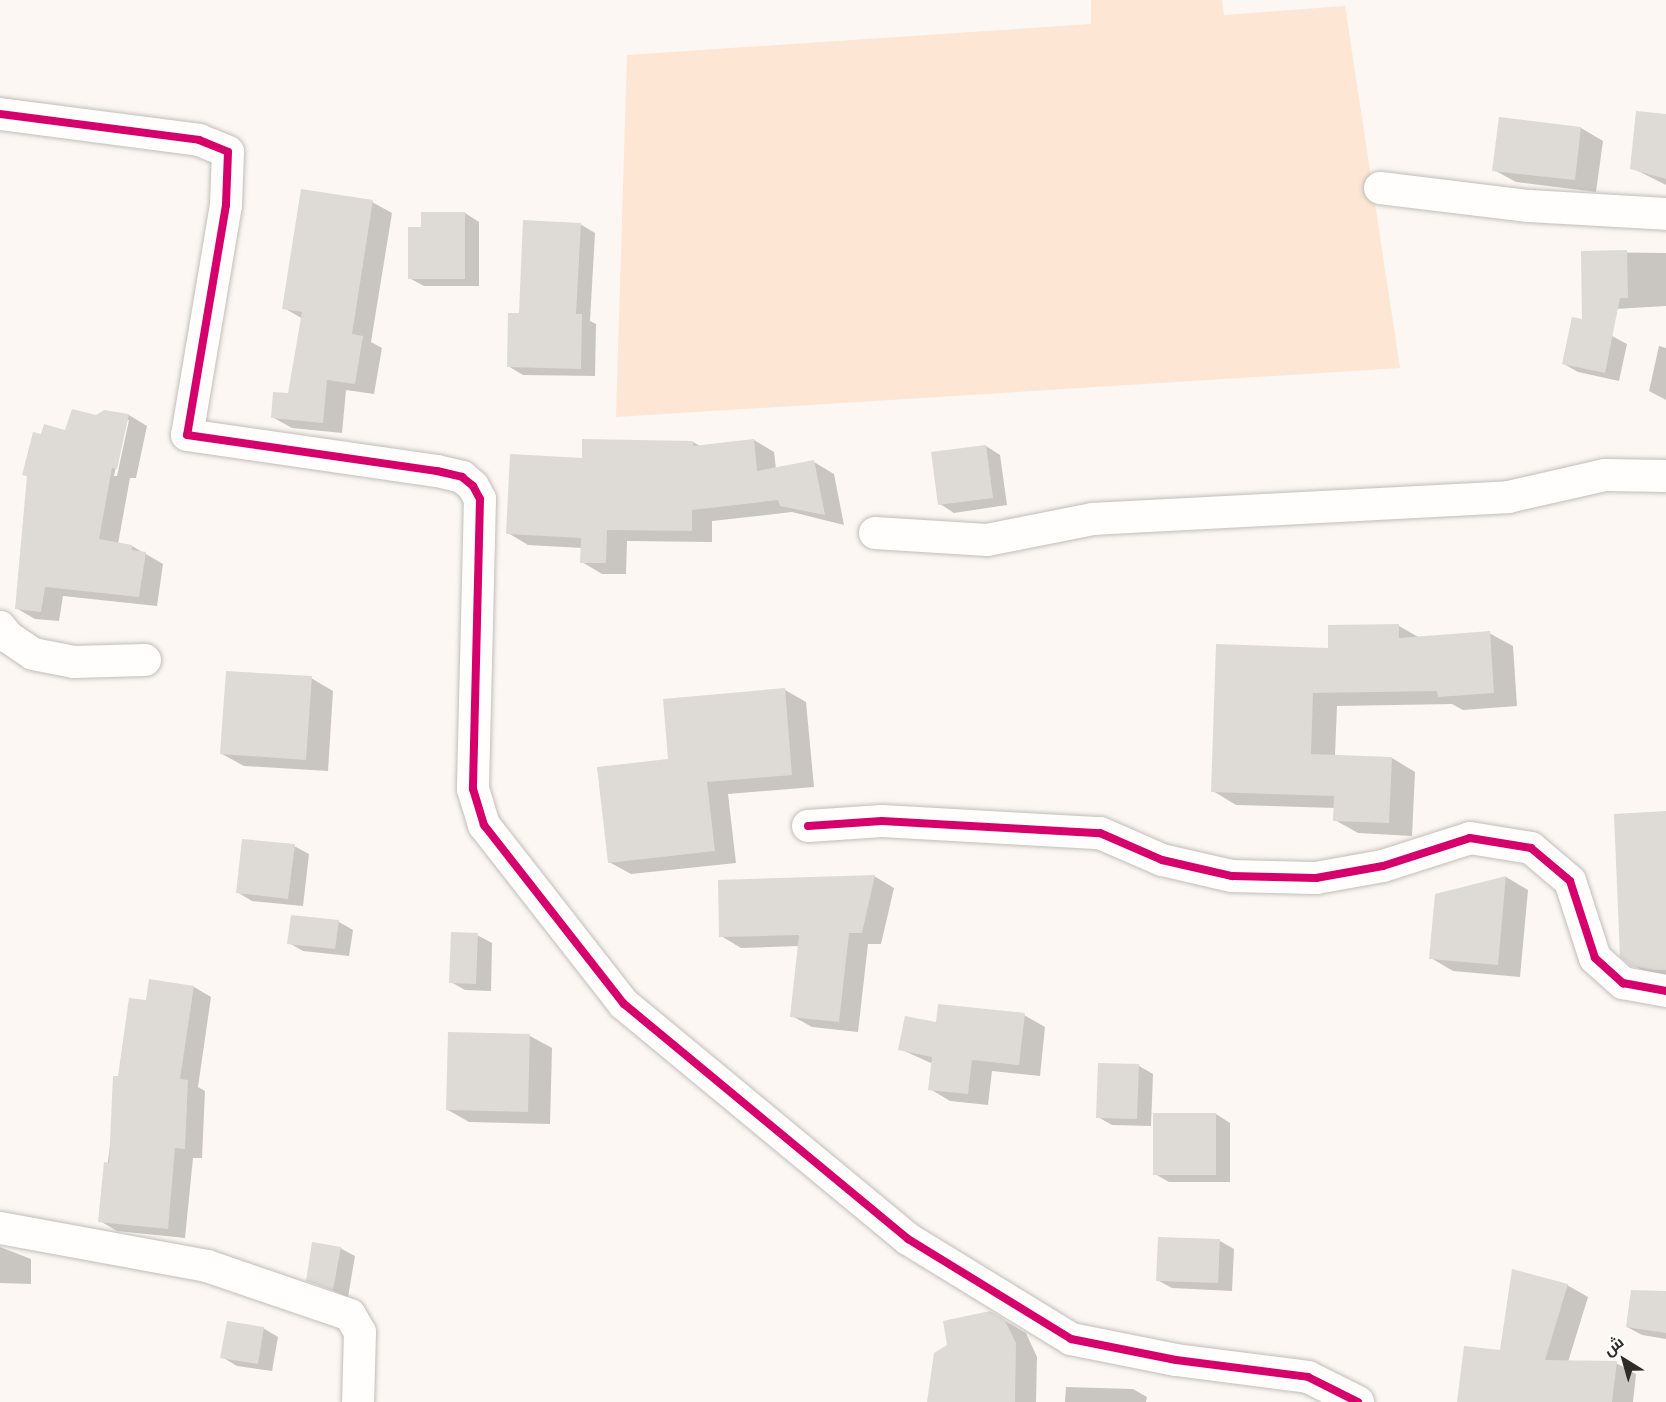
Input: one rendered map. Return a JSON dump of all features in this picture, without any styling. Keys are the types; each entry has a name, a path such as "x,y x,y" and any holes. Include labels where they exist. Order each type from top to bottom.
{"street":[{"path":"0,114 199,140 228,152 226,204 187,435 437,471 462,477 473,486 480,499 473,789 484,825 624,1004 908,1239 1071,1339 1176,1360 1308,1377 1358,1402"},
{"path":"1380,188 1529,206 1666,214"},
{"path":"875,533 987,540 1093,519 1508,497 1605,475 1666,476"},
{"path":"0,627 8,637 33,654 74,662 145,660"},
{"path":"808,826 882,821 1100,833 1162,860 1232,876 1317,878 1383,866 1470,838 1531,848 1570,881 1595,958 1623,983 1666,992"},
{"path":"0,1228 207,1266 350,1315 360,1332 358,1402"}],"shaded area":[{"path":"1091,0 1222,0 1224,15 1345,6 1400,368 616,417 627,55 1091,24"}],"building":[{"path":"1636,111 1666,114 1666,179 1630,169"},
{"path":"1499,117 1581,127 1575,180 1492,171"},
{"path":"301,189 373,200 352,334 363,336 355,384 327,380 323,423 271,418 273,392 288,393 302,312 282,309"},
{"path":"421,212 465,212 465,279 408,279 408,227 421,227"},
{"path":"523,220 581,223 576,314 582,314 581,369 507,367 508,313 519,313"},
{"path":"1627,250 1628,298 1620,298 1605,373 1562,364 1572,317 1582,319 1581,251"},
{"path":"72,409 96,415 104,410 129,414 117,469 112,468 99,539 132,545 132,550 146,552 139,597 45,587 41,612 15,609 27,476 22,475 33,432 41,434 44,424 65,430"},
{"path":"582,439 693,441 693,446 754,439 757,471 814,460 825,515 780,506 778,500 692,510 692,531 607,530 606,563 580,563 581,538 506,534 510,454 582,458"},
{"path":"986,445 993,498 938,505 931,452"},
{"path":"1399,624 1399,638 1490,631 1494,693 1438,697 1437,691 1313,693 1311,754 1392,757 1389,823 1333,821 1334,796 1211,792 1216,644 1328,648 1328,625"},
{"path":"226,671 312,676 306,760 220,754"},
{"path":"785,688 792,775 707,782 715,851 608,863 597,767 668,759 663,699"},
{"path":"1666,811 1666,970 1653,970 1631,966 1620,957 1614,814"},
{"path":"242,839 295,844 288,899 236,893"},
{"path":"875,875 862,933 849,933 839,1022 790,1017 799,935 719,937 718,880"},
{"path":"1506,876 1498,965 1429,959 1435,894"},
{"path":"291,915 339,920 335,949 287,944"},
{"path":"451,932 478,933 476,984 449,983"},
{"path":"149,979 194,986 180,1079 188,1080 185,1149 175,1148 168,1229 98,1222 104,1162 109,1163 113,1076 118,1076 129,998 146,1000"},
{"path":"938,1004 1025,1013 1019,1065 972,1060 968,1094 928,1090 932,1057 898,1050 905,1016 936,1022"},
{"path":"448,1032 530,1034 528,1112 446,1110"},
{"path":"1098,1063 1139,1064 1137,1119 1096,1118"},
{"path":"1153,1113 1216,1113 1216,1175 1153,1175"},
{"path":"1158,1237 1220,1239 1218,1283 1156,1281"},
{"path":"312,1242 341,1247 333,1290 306,1281"},
{"path":"1512,1269 1568,1284 1545,1360 1617,1361 1612,1402 1457,1402 1464,1346 1500,1350"},
{"path":"1631,1290 1666,1291 1666,1333 1626,1327"},
{"path":"990,1311 1004,1319 1016,1343 1015,1402 927,1402 934,1353 947,1345 943,1321"},
{"path":"227,1321 264,1327 258,1364 220,1358"}],"cycle path":[{"path":"0,114 199,140 228,152 226,205 187,435 437,471 462,477 473,486 480,499 473,789 484,825 624,1004 908,1239 1071,1339 1176,1360 1308,1377 1358,1402"},
{"path":"808,826 882,821 1100,833 1162,860 1232,876 1316,878 1383,866 1470,838 1531,848 1570,881 1595,958 1623,983 1666,991"}]}
